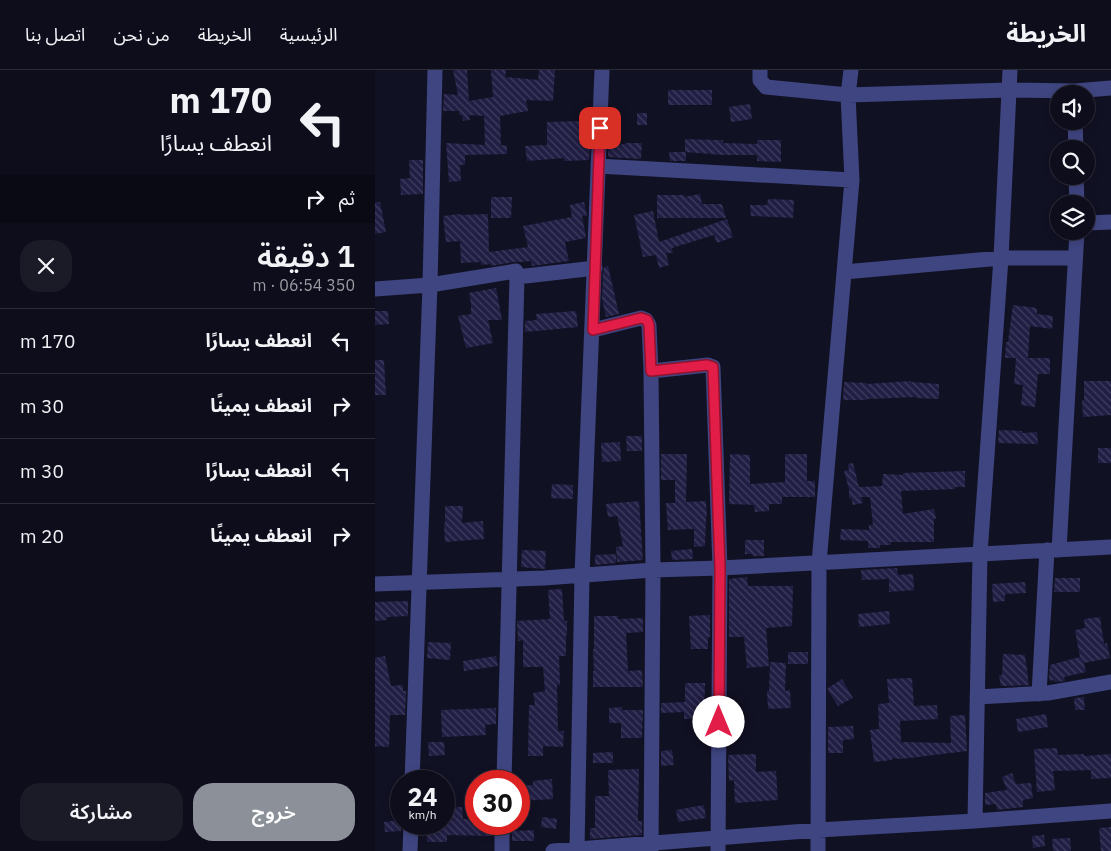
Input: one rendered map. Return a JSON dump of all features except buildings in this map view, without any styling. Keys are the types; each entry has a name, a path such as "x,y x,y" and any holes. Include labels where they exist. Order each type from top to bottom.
{"street":[{"path":"412,770 430,285 435,70"},
{"path":"577,850 582,575 602,70"},
{"path":"759,70 759,80 766,87 848,95 1008,90 1050,91"},
{"path":"818,851 819,563 852,180 848,95 851,70"},
{"path":"975,821 980,554 1001,258 1010,70"},
{"path":"1095,90 1111,88"},
{"path":"598,166 852,180"},
{"path":"1095,223 1111,222"},
{"path":"1039,694 1053,550 1076,240"},
{"path":"844,272 1001,258 1075,258"},
{"path":"517,277 595,268"},
{"path":"375,289 430,285 516,270 503,770"},
{"path":"593,330 641,318 647,320 649,325 653,570 651,847"},
{"path":"651,371 707,365 713,367 720,568 718,844"},
{"path":"375,584 509,579 1111,547"},
{"path":"977,697 1048,693 1111,682"},
{"path":"553,851 718,844 818,830 1111,811"},
{"path":"410,851 411,835"},
{"path":"502,835 502,851"}],"route":[{"path":"600,128 593,330 641,318 647,320 649,325 651,371 707,365 713,367 720,568 719,722"}]}
